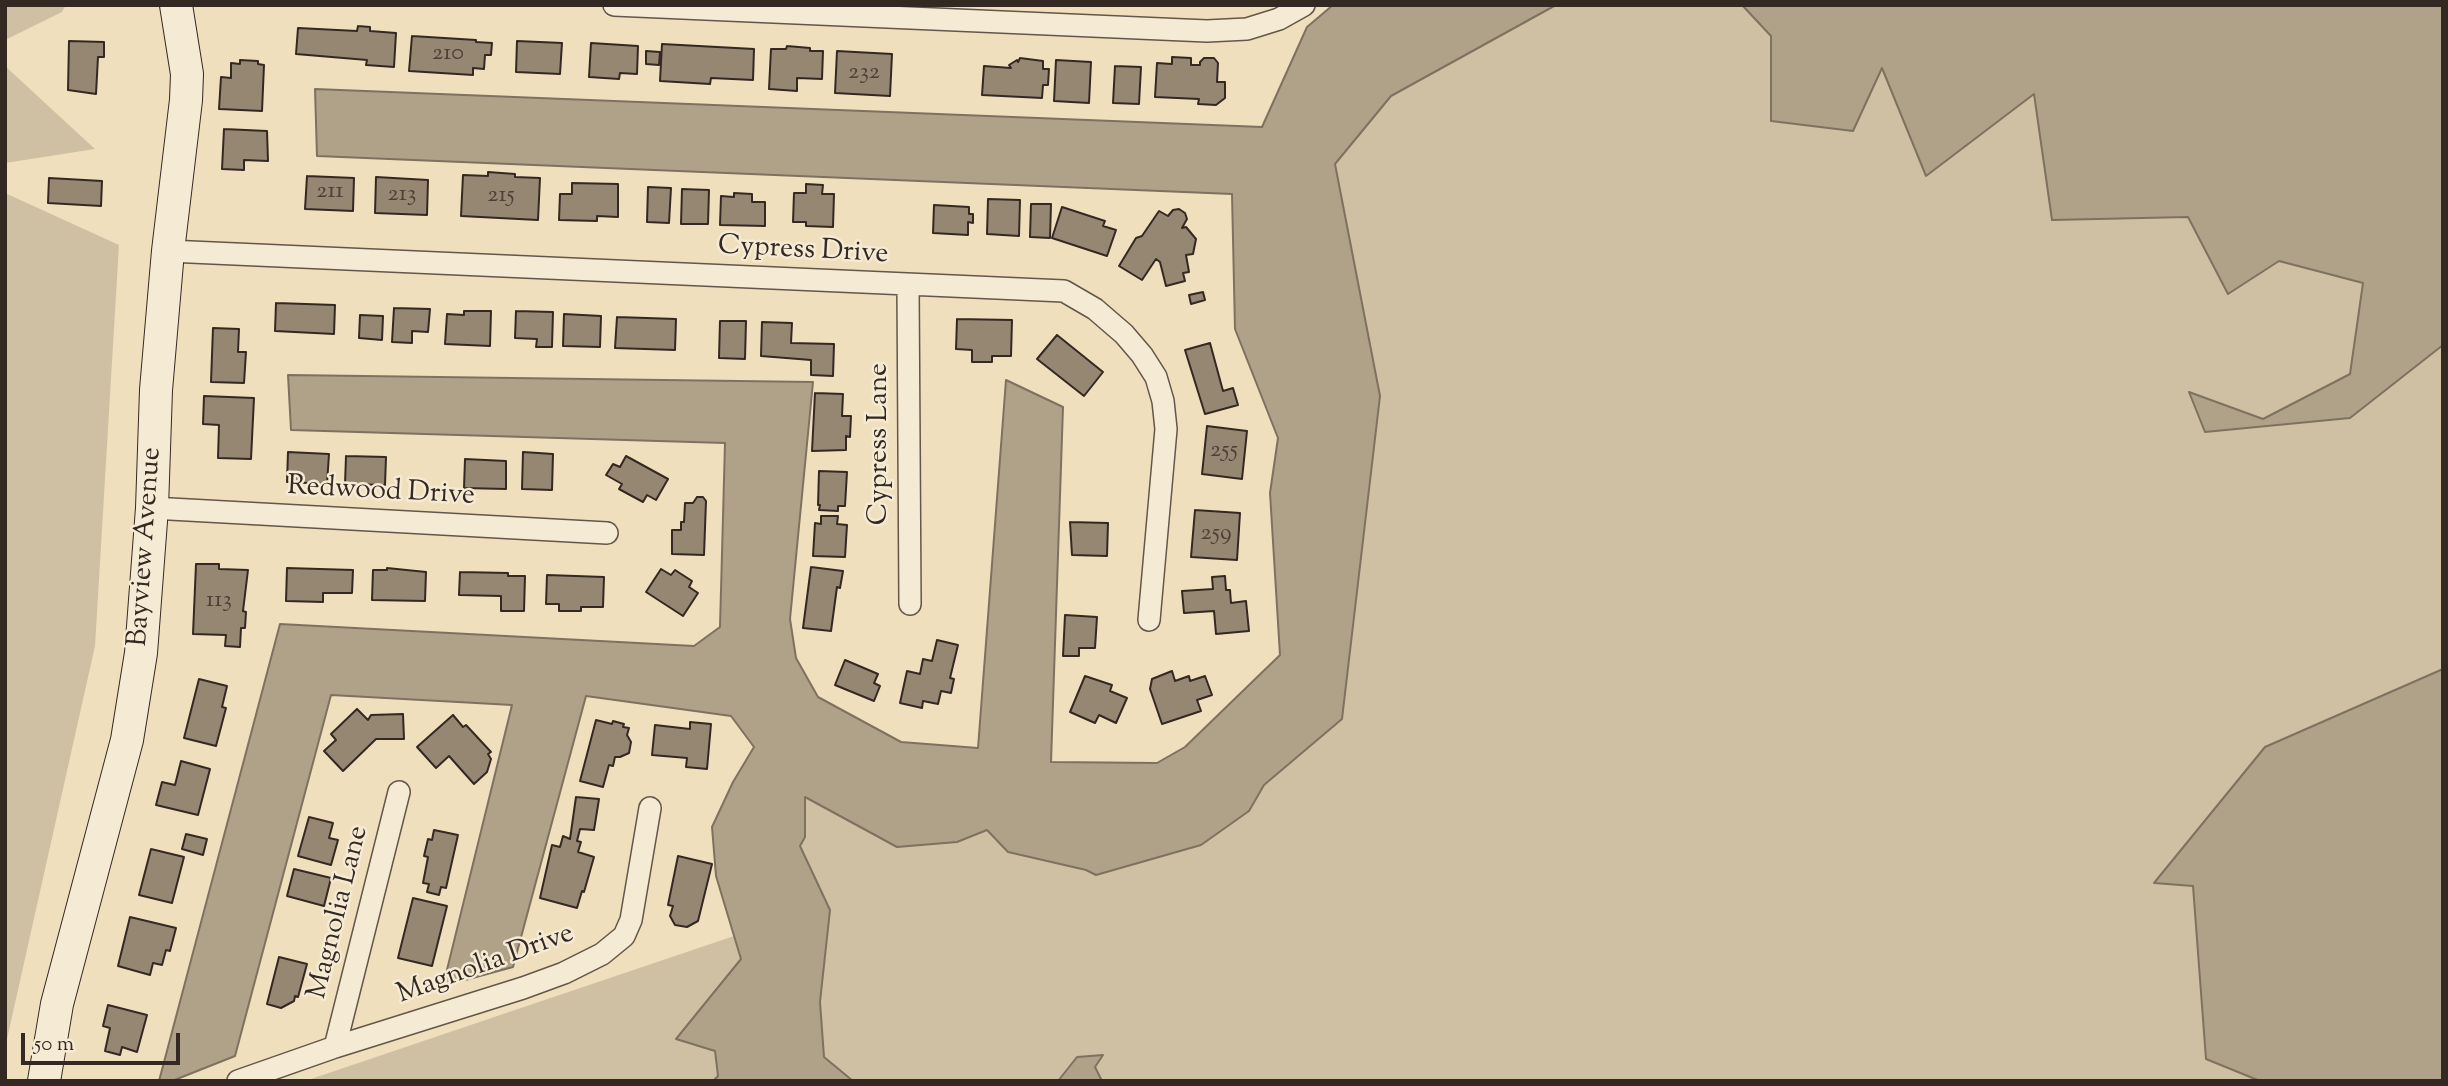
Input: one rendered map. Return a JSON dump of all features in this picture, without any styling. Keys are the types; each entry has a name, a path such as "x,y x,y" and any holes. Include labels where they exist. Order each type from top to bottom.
{"main road":[{"name":"Bayview Avenue","path":"44,1081 57,1004 127,740 141,653 152,508 156,390 168,251 186,100 187,74 176,5"}],"street":[{"path":"614,5 1207,31 1247,29 1279,19 1304,5"},
{"name":"Cypress Drive","path":"168,251 1064,291 1095,309 1124,334 1156,377 1163,401 1166,429 1149,620"},
{"name":"Cypress Lane","path":"908,285 910,604"},
{"name":"Redwood Drive","path":"152,508 607,533"},
{"name":"Magnolia Lane","path":"335,1047 399,792"},
{"name":"Magnolia Drive","path":"238,1081 335,1047 523,988 564,973 602,954 624,936 631,920 650,808"}],"shaded area":[{"path":"5,5 66,5 62,12 5,40"},
{"path":"1333,5 1556,5 1391,96 1335,164 1380,396 1342,719 1264,785 1249,811 1201,845 1096,875 1086,870 1008,852 987,830 957,842 897,847 805,797 805,837 800,846 830,910 820,1002 824,1057 853,1081 713,1081 718,1076 715,1051 676,1039 741,959 716,876 712,827 733,782 754,747 731,716 586,696 513,967 443,986 512,705 331,695 235,1056 172,1081 159,1081 280,624 694,646 720,627 725,443 291,430 288,375 813,382 790,619 796,658 818,697 901,742 978,748 1006,380 1063,407 1051,762 1157,763 1185,747 1280,655 1270,493 1278,438 1235,329 1232,194 317,156 315,89 1262,127 1307,27"},
{"path":"1556,5 1742,5 1771,35 1771,121 1882,67 2035,93 2052,220 2188,217 2279,260 2363,283 2350,374 2263,419 2190,393 2205,432 2350,418 2443,345 2443,669 2265,747 2155,883 2193,886 2206,1059 2260,1081 1102,1081 1095,1067 1102,1055 1077,1057 1058,1081 853,1081 824,1057 820,1002 830,910 800,846 805,837 805,796 897,847 957,842 987,830 1008,852 1086,870 1096,875 1201,845 1249,811 1264,786 1342,719 1380,396 1335,164 1391,96"},
{"path":"1742,5 2443,5 2443,345 2350,418 2205,432 2189,392 2263,419 2350,374 2363,283 2279,261 2228,294 2188,217 2052,220 2034,94 1926,176 1882,68 1853,131 1771,121 1771,36"},
{"path":"5,66 95,149 5,163"},
{"path":"5,193 119,245 95,646 5,1048"},
{"path":"2443,669 2443,1081 2260,1081 2206,1059 2193,886 2154,883 2265,747"},
{"path":"734,936 741,959 677,1039 715,1051 718,1076 713,1081 305,1081"},
{"path":"1103,1055 1095,1067 1102,1081 1058,1081 1077,1057"}],"building":[{"path":"358,26 370,27 370,31 396,33 394,67 366,65 367,60 296,54 298,28 357,31"},
{"path":"412,36 492,43 491,55 485,55 484,69 473,68 473,75 409,71"},
{"path":"69,41 104,42 104,57 98,57 96,94 68,90"},
{"path":"517,41 562,43 560,74 516,72"},
{"path":"591,43 638,46 637,74 620,73 619,79 589,77"},
{"path":"662,44 754,49 753,80 711,78 710,84 660,81"},
{"path":"787,46 823,51 822,79 797,78 797,91 769,89 771,49 786,49"},
{"path":"646,51 660,52 659,65 646,64"},
{"path":"837,51 892,54 890,96 835,93"},
{"path":"1172,57 1191,58 1191,65 1200,65 1204,58 1214,58 1218,63 1217,82 1225,82 1225,98 1216,105 1198,104 1199,99 1155,97 1157,63 1172,64"},
{"path":"1020,58 1043,61 1043,69 1049,69 1048,85 1043,85 1042,98 982,95 984,66 1011,68 1009,65 1017,60 1018,62"},
{"path":"240,60 258,61 258,64 264,65 262,111 219,109 221,77 231,78 231,63 240,64"},
{"path":"1056,60 1091,62 1089,103 1054,101"},
{"path":"1115,66 1141,67 1139,104 1113,103"},
{"path":"224,129 267,131 268,161 244,160 244,170 222,169"},
{"path":"488,172 540,178 538,220 461,216 463,175 488,176"},
{"path":"307,176 354,178 353,211 305,209"},
{"path":"376,177 428,180 427,215 375,213"},
{"path":"49,178 102,181 101,206 48,203"},
{"path":"572,183 618,184 618,217 597,216 597,221 559,220 560,194 572,194"},
{"path":"806,184 823,185 822,194 834,194 833,227 806,226 806,222 793,222 794,193 806,193"},
{"path":"648,187 671,188 669,223 647,222"},
{"path":"682,189 709,190 708,224 681,224"},
{"path":"734,193 752,194 752,202 765,202 765,226 720,225 721,196 734,197"},
{"path":"988,199 1020,200 1019,236 987,234"},
{"path":"1031,204 1051,204 1050,238 1030,237"},
{"path":"934,205 969,207 969,214 973,214 973,223 968,222 968,235 933,233"},
{"path":"1062,207 1105,221 1103,226 1116,230 1107,256 1052,238"},
{"path":"1179,209 1185,213 1187,219 1182,228 1186,227 1196,239 1193,254 1186,255 1189,272 1183,273 1185,281 1166,286 1160,262 1156,259 1142,280 1119,266 1136,238 1142,236 1159,211 1168,216 1173,210"},
{"path":"1203,292 1205,300 1191,304 1189,295"},
{"path":"276,303 335,305 334,334 275,331"},
{"path":"394,308 430,309 428,332 412,331 412,343 392,342"},
{"path":"464,311 491,311 490,346 445,344 447,314 464,315"},
{"path":"516,311 553,312 552,347 536,347 537,339 515,338"},
{"path":"564,314 601,316 600,347 563,346"},
{"path":"360,315 383,316 382,340 359,338"},
{"path":"617,317 676,319 675,350 615,348"},
{"path":"957,319 1012,320 1011,356 992,356 992,362 972,362 972,350 956,349"},
{"path":"720,321 746,321 745,359 719,358"},
{"path":"762,322 792,323 791,343 834,344 833,376 811,375 811,360 761,356"},
{"path":"213,328 239,329 238,352 246,352 244,383 211,382"},
{"path":"1057,335 1103,372 1084,396 1037,359"},
{"path":"1210,343 1223,391 1233,388 1238,405 1205,414 1185,350"},
{"path":"815,393 843,394 842,416 851,416 846,450 812,451"},
{"path":"204,396 254,398 251,459 218,458 219,425 203,424"},
{"path":"1207,426 1247,431 1242,479 1202,474"},
{"path":"288,452 329,454 327,484 287,482"},
{"path":"523,452 553,454 552,490 522,489"},
{"path":"346,456 386,457 385,485 345,484"},
{"path":"626,456 668,479 656,500 647,495 643,502 619,489 622,484 606,475 613,464 620,467"},
{"path":"465,459 506,461 506,489 464,488"},
{"path":"819,471 847,472 845,506 838,506 838,511 819,510"},
{"path":"697,497 703,497 706,501 704,555 672,554 672,530 681,530 685,503 693,503"},
{"path":"1195,510 1240,513 1237,560 1191,557"},
{"path":"821,516 838,516 837,524 847,525 845,557 813,556 815,523 821,524"},
{"path":"1070,522 1108,523 1107,556 1072,555"},
{"path":"196,564 219,564 219,569 248,570 243,611 246,612 245,628 241,628 240,647 225,646 226,635 193,634"},
{"path":"811,567 843,571 840,588 837,587 831,631 803,628"},
{"path":"287,568 353,570 352,593 323,593 323,602 286,601"},
{"path":"387,568 426,572 425,601 372,600 373,570"},
{"path":"661,569 671,575 675,570 692,581 689,587 698,593 683,616 646,592"},
{"path":"460,572 525,576 524,611 501,611 501,596 459,595"},
{"path":"547,575 604,577 603,607 559,611 559,604 546,604"},
{"path":"1225,576 1231,603 1246,601 1249,631 1216,634 1214,611 1184,613 1182,591 1213,589 1212,577"},
{"path":"1065,615 1097,617 1095,648 1079,648 1079,656 1063,656"},
{"path":"937,640 958,645 950,678 954,679 951,693 941,691 938,704 923,701 922,708 900,703 907,671 920,674 923,659 932,661"},
{"path":"845,660 878,674 874,683 880,686 874,701 835,685"},
{"path":"1172,671 1175,681 1189,676 1190,681 1205,676 1212,695 1197,700 1201,711 1162,724 1150,689 1152,679"},
{"path":"1085,676 1112,685 1110,691 1127,698 1116,723 1099,715 1095,723 1070,712"},
{"path":"199,679 227,686 222,707 226,708 216,746 184,738"},
{"path":"357,709 368,720 371,715 403,714 404,739 376,739 343,771 324,751 336,740 331,734"},
{"path":"453,715 491,752 488,754 491,759 487,772 474,784 449,756 436,768 417,747"},
{"path":"596,720 624,724 623,727 629,728 627,735 631,742 629,753 615,757 613,766 609,765 603,787 580,781"},
{"path":"690,722 711,724 707,769 686,767 687,758 652,755 655,725 690,729"},
{"path":"181,761 210,769 198,815 156,805 162,782 175,785"},
{"path":"576,797 599,799 594,830 580,829 577,841 581,842 578,852 594,857 577,908 540,898 552,845 560,847 563,836 570,839"},
{"path":"309,817 333,823 329,838 338,840 331,865 298,856"},
{"path":"434,830 458,835 446,888 441,887 439,895 427,892 429,884 423,883 428,857 424,856 428,839 432,840"},
{"path":"186,834 207,839 203,855 182,849"},
{"path":"151,849 184,857 172,903 139,895"},
{"path":"678,856 712,864 698,921 687,927 675,925 670,916 673,906 668,905"},
{"path":"294,869 331,878 324,906 287,896"},
{"path":"413,898 447,906 432,966 398,958"},
{"path":"130,917 176,928 170,951 166,950 162,965 153,963 150,975 118,966"},
{"path":"279,957 307,964 298,997 295,996 294,1001 281,1008 267,1004"},
{"path":"108,1005 147,1015 137,1052 122,1047 120,1055 105,1051 110,1028 103,1026"}]}
